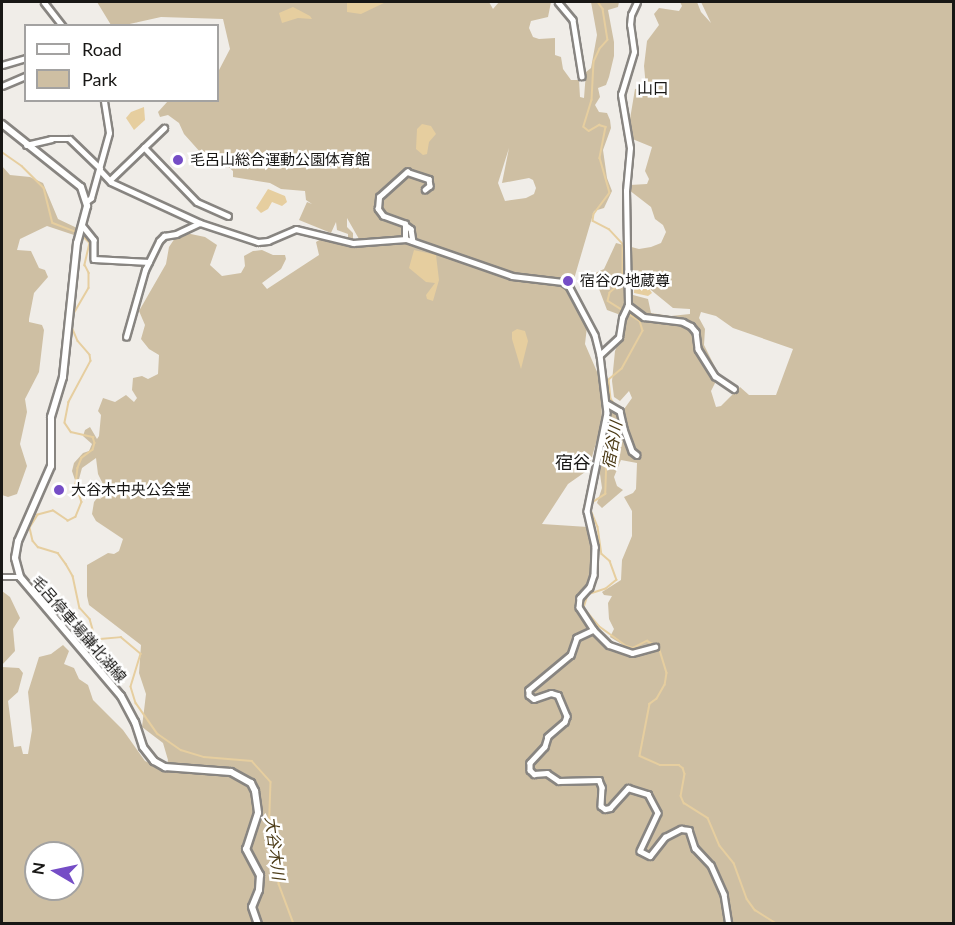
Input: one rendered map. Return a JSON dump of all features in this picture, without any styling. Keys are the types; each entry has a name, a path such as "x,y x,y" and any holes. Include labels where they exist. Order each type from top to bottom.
{"main road":[{"path":"2,124 84,191"},
{"name":"毛呂停車場鎌北湖線","path":"84,191 87,201 80,230 65,366 51,417 51,466 18,541 15,558 20,577 121,696 135,722 144,747 154,761 165,767 231,772 246,778 251,783 255,791 258,813 246,849 260,875 259,890 252,907 258,924"}],"street":[{"path":"44,2 61,24"},
{"path":"558,2 573,20 582,76"},
{"path":"600,355 620,337 622,318 628,305 626,191 630,148 621,95 634,52 630,26 631,15 637,2"},
{"path":"2,65 24,59"},
{"path":"2,86 24,77"},
{"path":"87,201 92,198 110,133 105,102"},
{"path":"84,191 110,181 164,129"},
{"path":"27,145 51,139 70,139 110,181 200,223 261,242 293,229 353,243 405,238 512,276 563,282 569,286 591,327 600,355 606,403 605,423 587,511 595,547 594,575 590,587 580,598 579,607 594,630 609,645 626,653 655,647"},
{"path":"144,147 197,202 228,216"},
{"path":"413,241 411,229 383,216 378,209 379,197 407,172 429,179 430,186 425,190"},
{"path":"126,337 149,262 164,236 176,234 200,223"},
{"path":"405,238 407,226"},
{"path":"80,230 95,243 94,259 149,262"},
{"path":"628,305 644,317 683,322 691,326 696,332 698,349 715,376 734,389"},
{"path":"606,403 622,414 624,429 632,451 637,455"},
{"path":"2,577 20,577"},
{"path":"594,630 577,638 571,655 529,690 529,695 534,699 551,693 558,694 567,716 565,722 552,734 543,750 531,763 530,770 534,774 547,773 559,781 599,780 602,787 601,806 605,809 610,808 628,788 648,794 658,813 642,842 640,851 650,856 665,837 681,829 689,830 695,848 711,865 724,894 729,924"}],"green space":[{"path":"97,2 489,2 493,9 499,2 551,2 548,17 531,21 529,28 533,37 555,38 555,55 561,57 563,69 571,80 579,80 580,97 584,98 586,72 591,68 597,35 591,2 619,2 618,7 608,10 614,42 614,56 606,85 598,88 600,97 595,105 599,112 607,113 610,120 611,128 603,150 607,178 612,191 604,208 594,211 574,279 576,305 587,327 585,344 601,381 602,423 588,470 568,484 542,524 588,527 593,546 590,571 592,578 578,598 577,609 594,635 611,650 629,656 630,649 610,637 614,629 609,619 608,603 612,596 604,595 602,592 621,580 622,560 632,536 632,511 624,497 636,489 637,463 621,460 614,477 617,486 623,490 602,508 597,503 602,488 599,467 611,413 622,412 632,398 629,391 620,401 614,397 612,381 615,351 627,321 626,317 607,310 596,281 592,279 593,274 604,269 616,243 639,249 651,247 661,243 666,232 663,225 655,219 651,207 629,190 630,185 647,184 649,179 645,171 652,147 630,138 629,125 635,89 646,87 644,66 647,41 659,25 654,14 659,8 679,11 682,6 680,2 697,2 701,12 711,23 701,2 953,2 953,923 2,923 2,667 19,668 23,673 18,692 8,701 14,747 21,746 23,754 28,754 32,730 28,692 39,657 51,654 63,645 69,651 64,664 74,668 79,679 88,685 93,700 123,730 145,761 165,770 168,760 163,743 142,727 146,694 139,673 141,645 89,605 87,565 108,553 114,554 119,551 123,539 96,521 92,514 94,502 105,488 98,474 96,458 82,468 79,479 75,480 72,471 74,463 83,453 89,451 92,444 83,436 85,430 90,427 97,439 99,436 101,415 98,411 103,398 115,402 126,395 134,402 137,398 132,390 133,378 142,376 148,379 158,374 159,355 149,349 141,339 145,325 139,311 166,264 169,247 175,238 186,233 205,237 217,245 210,265 222,276 241,273 245,266 244,256 253,251 262,250 273,255 285,255 286,259 281,269 262,283 267,289 319,255 316,242 321,239 363,246 347,218 347,227 353,233 353,240 348,241 348,234 337,230 336,222 331,233 299,220 307,202 312,204 306,200 305,191 281,189 270,183 233,177 233,171 212,152 201,153 184,134 179,123 168,115 160,117 158,112 167,102 219,102 219,70 230,49 223,19 161,17 130,24 110,24","holes":["509,148 502,183 529,178 533,180 536,188 534,194 526,198 505,201 498,183","633,270 647,275 651,290 673,308 690,309 690,314 671,316 651,313 648,299 633,295","701,312 716,316 733,328 793,349 776,395 749,395 740,387 721,406 716,407 711,391 716,381 716,369 704,345 705,329 699,318"]},
{"path":"2,166 10,175 30,177 43,183 58,219 77,228 74,235 47,226 20,239 17,250 31,251 39,268 45,270 48,277 34,293 29,319 29,322 42,325 44,330 39,372 25,399 27,412 20,444 27,466 17,494 8,497 2,495"},
{"path":"2,591 10,597 20,618 13,629 15,651 2,665"}],"shaded area":[{"path":"386,2 361,14 347,12 347,3"},
{"path":"293,7 312,19 298,18 282,23 279,13"},
{"path":"144,107 145,120 134,130 126,118 131,112"},
{"path":"422,124 431,126 436,134 429,142 427,154 423,155 416,149 417,129"},
{"path":"268,189 285,196 287,202 282,206 272,202 268,209 261,213 256,208"},
{"path":"414,250 436,255 439,280 433,301 427,299 426,295 435,283 426,282 409,268"},
{"path":"635,272 646,275 646,284 652,293 648,296 634,293"},
{"path":"517,329 525,331 528,341 521,369 512,339 512,332"}],"waterway":[{"name":"宿谷川","path":"598,2 603,9 608,40 600,49 594,62 592,100 584,127 589,131 599,125 606,127 600,158 610,193 594,214 593,221 609,229 623,244 623,282 610,293 608,301 640,321 643,331 622,369 609,380 611,399 618,409 618,431 616,443 607,457 606,494 592,503 591,510 598,527 602,554 610,561 617,580 606,589 588,595 584,608 599,626 627,646 633,648 647,641 659,647 667,673 665,685 657,699 650,704 640,756 660,765 679,765 683,768 685,774 681,796 684,803 708,818 720,846 734,863 747,899 755,910 777,924"},
{"name":"大谷木川","path":"2,152 22,166 44,188 53,223 76,232"},
{"name":"大谷木川","path":"81,234 90,243 85,265 89,273 89,288 74,314 72,327 78,341 90,355 91,361 69,402 65,423 71,432 93,437 95,443 93,450 82,458 78,468 76,484 82,502 76,517 68,521 53,511 38,515 30,528 33,541 38,547 58,553 66,564 73,576 80,608 90,619 95,636 100,639 121,637 141,654 131,687 136,703 158,734 181,750 204,757 252,761 271,782 270,819 277,845 279,884 294,924"}],"place":[{"name":"毛呂山総合運動公園体育館","path":"178,160"},
{"name":"宿谷の地蔵尊","path":"568,281"},
{"name":"大谷木中央公会堂","path":"59,490"}],"district":[{"name":"山口","path":"653,88"},
{"name":"宿谷","path":"573,462"}]}
